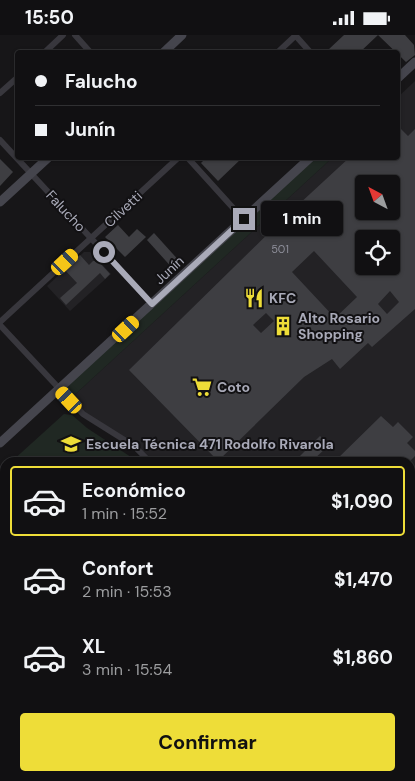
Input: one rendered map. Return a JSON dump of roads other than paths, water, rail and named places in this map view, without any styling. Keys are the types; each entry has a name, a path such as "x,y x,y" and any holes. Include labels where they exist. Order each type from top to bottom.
{"main road":[{"path":"166,50 182,35"},
{"path":"400,76 415,62"},
{"path":"0,203 46,160"},
{"name":"Junín","path":"0,443 308,160"}],"street":[{"path":"47,50 63,35"},
{"path":"75,35 88,50"},
{"path":"280,50 295,35 308,50"},
{"path":"0,93 15,80"},
{"name":"Falucho","path":"0,140 15,156"},
{"name":"Falucho","path":"18,160 152,304"},
{"name":"Cilvetti","path":"0,323 176,160"},
{"path":"190,160 244,219"},
{"path":"0,323 83,414 134,446 144,457"}],"place":[{"name":"KFC","path":"254,298"},
{"name":"Alto Rosario Shopping","path":"283,326"},
{"name":"Coto","path":"202,387"},
{"name":"Escuela Técnica 471 Rodolfo Rivarola","path":"71,444"}]}
